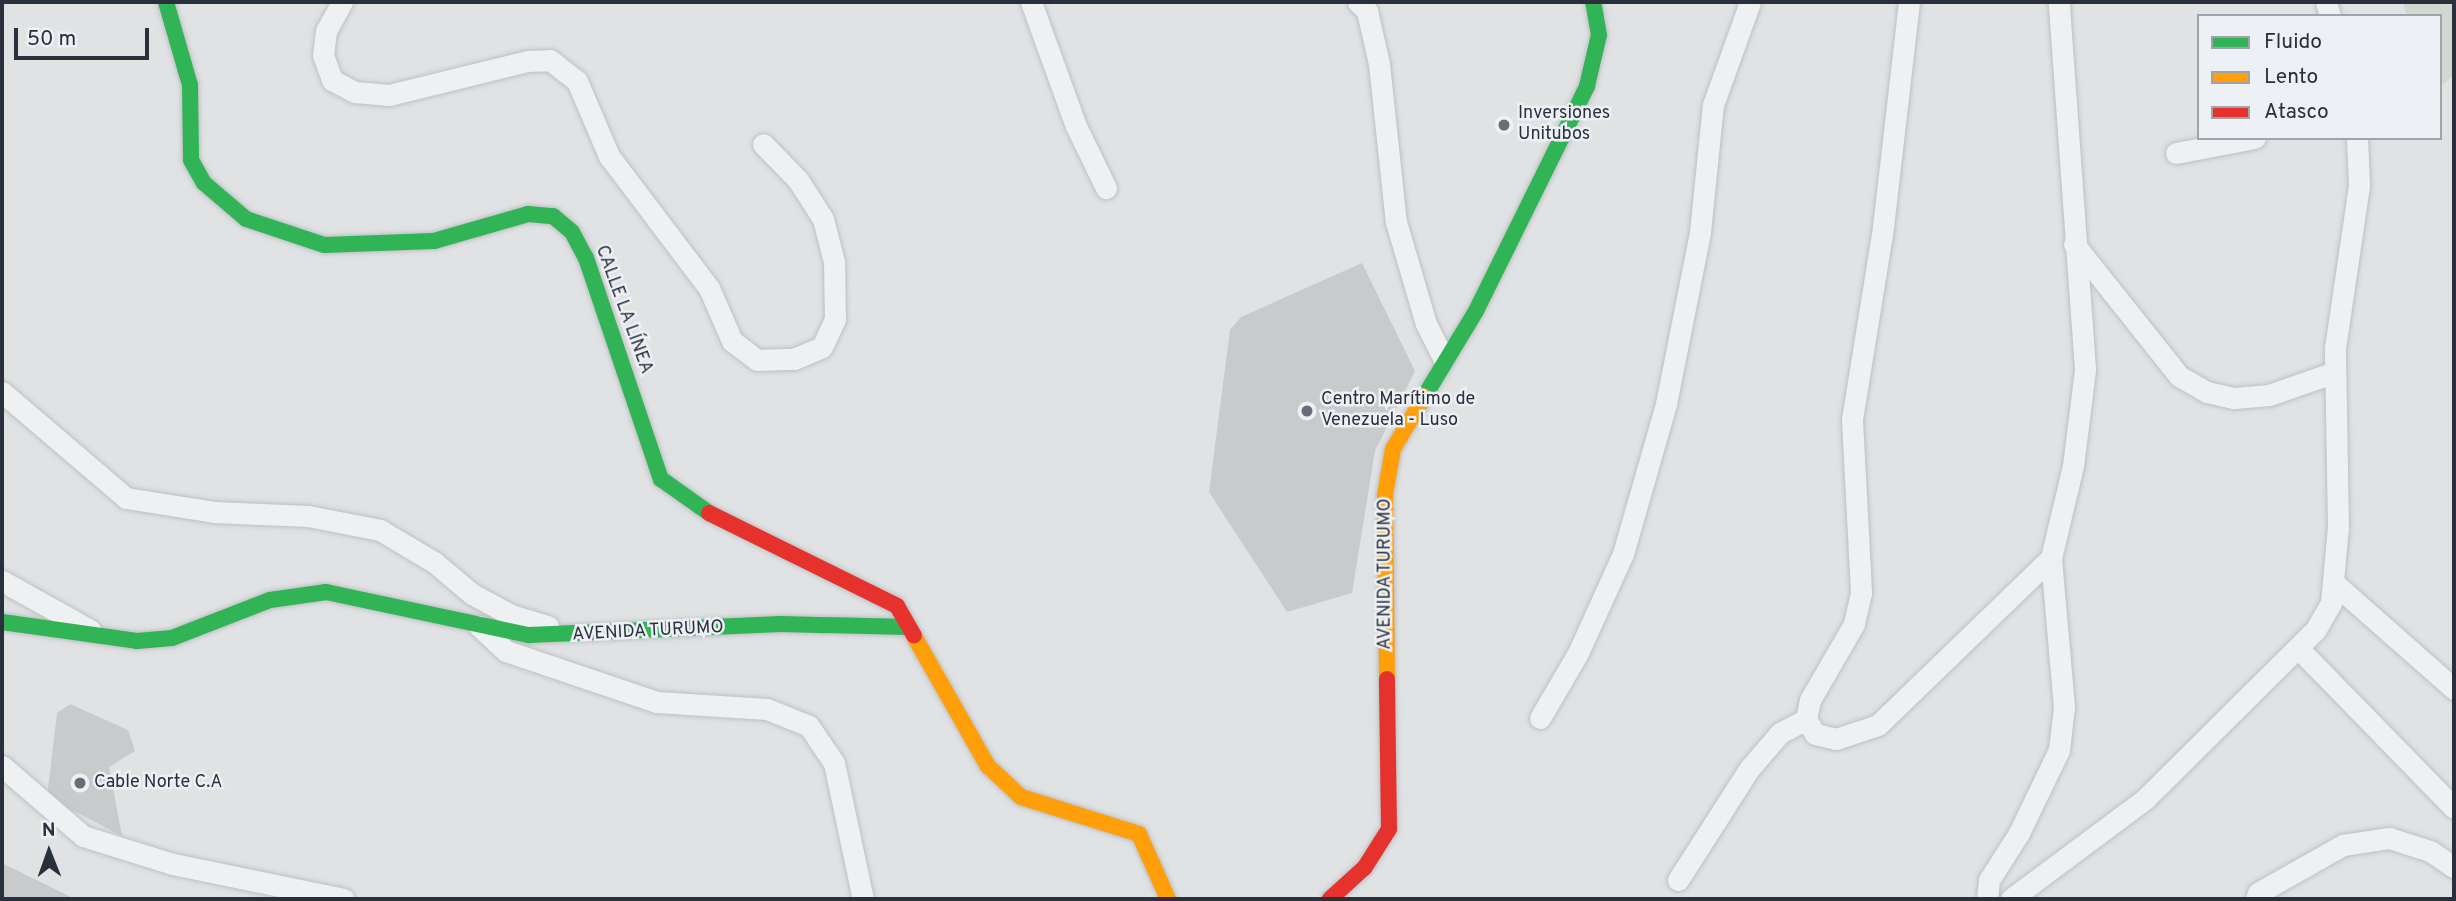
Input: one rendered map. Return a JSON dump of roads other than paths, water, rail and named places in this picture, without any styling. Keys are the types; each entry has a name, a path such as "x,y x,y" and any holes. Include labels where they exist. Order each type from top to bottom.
{"street":[{"name":"CALLE LA LÍNEA","path":"166,2 190,85 191,160 204,183 246,219 324,245 434,240 527,214 553,216 572,232 586,258 661,479 705,511 878,593 897,606 908,627"},
{"path":"342,2 326,31 323,55 332,80 355,92 389,96 527,61 550,60 577,80 609,156 709,288 732,341 757,359 794,359 822,347 835,319 834,262 823,219 799,180 763,144"},
{"path":"1031,2 1076,126 1106,188"},
{"path":"1358,2 1367,11 1379,64 1396,222 1426,324 1443,358"},
{"name":"AVENIDA TURUMO","path":"1331,899 1365,867 1389,829 1385,495 1393,449 1443,358 1476,311 1587,86 1599,35 1592,2"},
{"path":"1541,718 1578,653 1623,554 1666,404 1700,232 1713,105 1750,2"},
{"path":"1909,2 1882,234 1852,420 1861,593 1854,624 1810,700 1806,719 1815,734 1836,739 1878,725 2051,558"},
{"path":"1987,899 1989,880 2020,834 2059,750 2064,706 2051,558 2073,466 2085,369 2084,312 2074,243 2059,2"},
{"path":"2176,153 2244,140"},
{"path":"2011,899 2146,799 2316,629 2335,584 2335,372 2359,186 2357,140"},
{"path":"2074,243 2179,376 2207,392 2234,398 2269,395 2335,372"},
{"path":"2,392 126,498 214,512 308,516 380,530 511,615 584,637"},
{"path":"2,581 98,634"},
{"path":"2335,584 2454,690"},
{"name":"AVENIDA TURUMO","path":"2,622 137,641 172,638 270,600 326,592 529,635 584,637 780,624 908,627"},
{"path":"474,622 506,651 657,702 767,709 809,726 834,763 863,899"},
{"path":"908,627 988,766 1021,797 1139,835 1168,899"},
{"path":"2298,648 2454,808"},
{"path":"1678,880 1749,769 1780,733 1806,719"},
{"path":"2,766 83,836 173,864 343,899"},
{"path":"2256,899 2258,893 2343,845 2389,838 2430,851 2454,867"}],"place":[{"name":"Inversiones Unitubos","path":"1504,125"},
{"name":"Centro Marítimo de Venezuela - Luso","path":"1307,411"},
{"name":"Cable Norte C.A","path":"80,783"}]}
